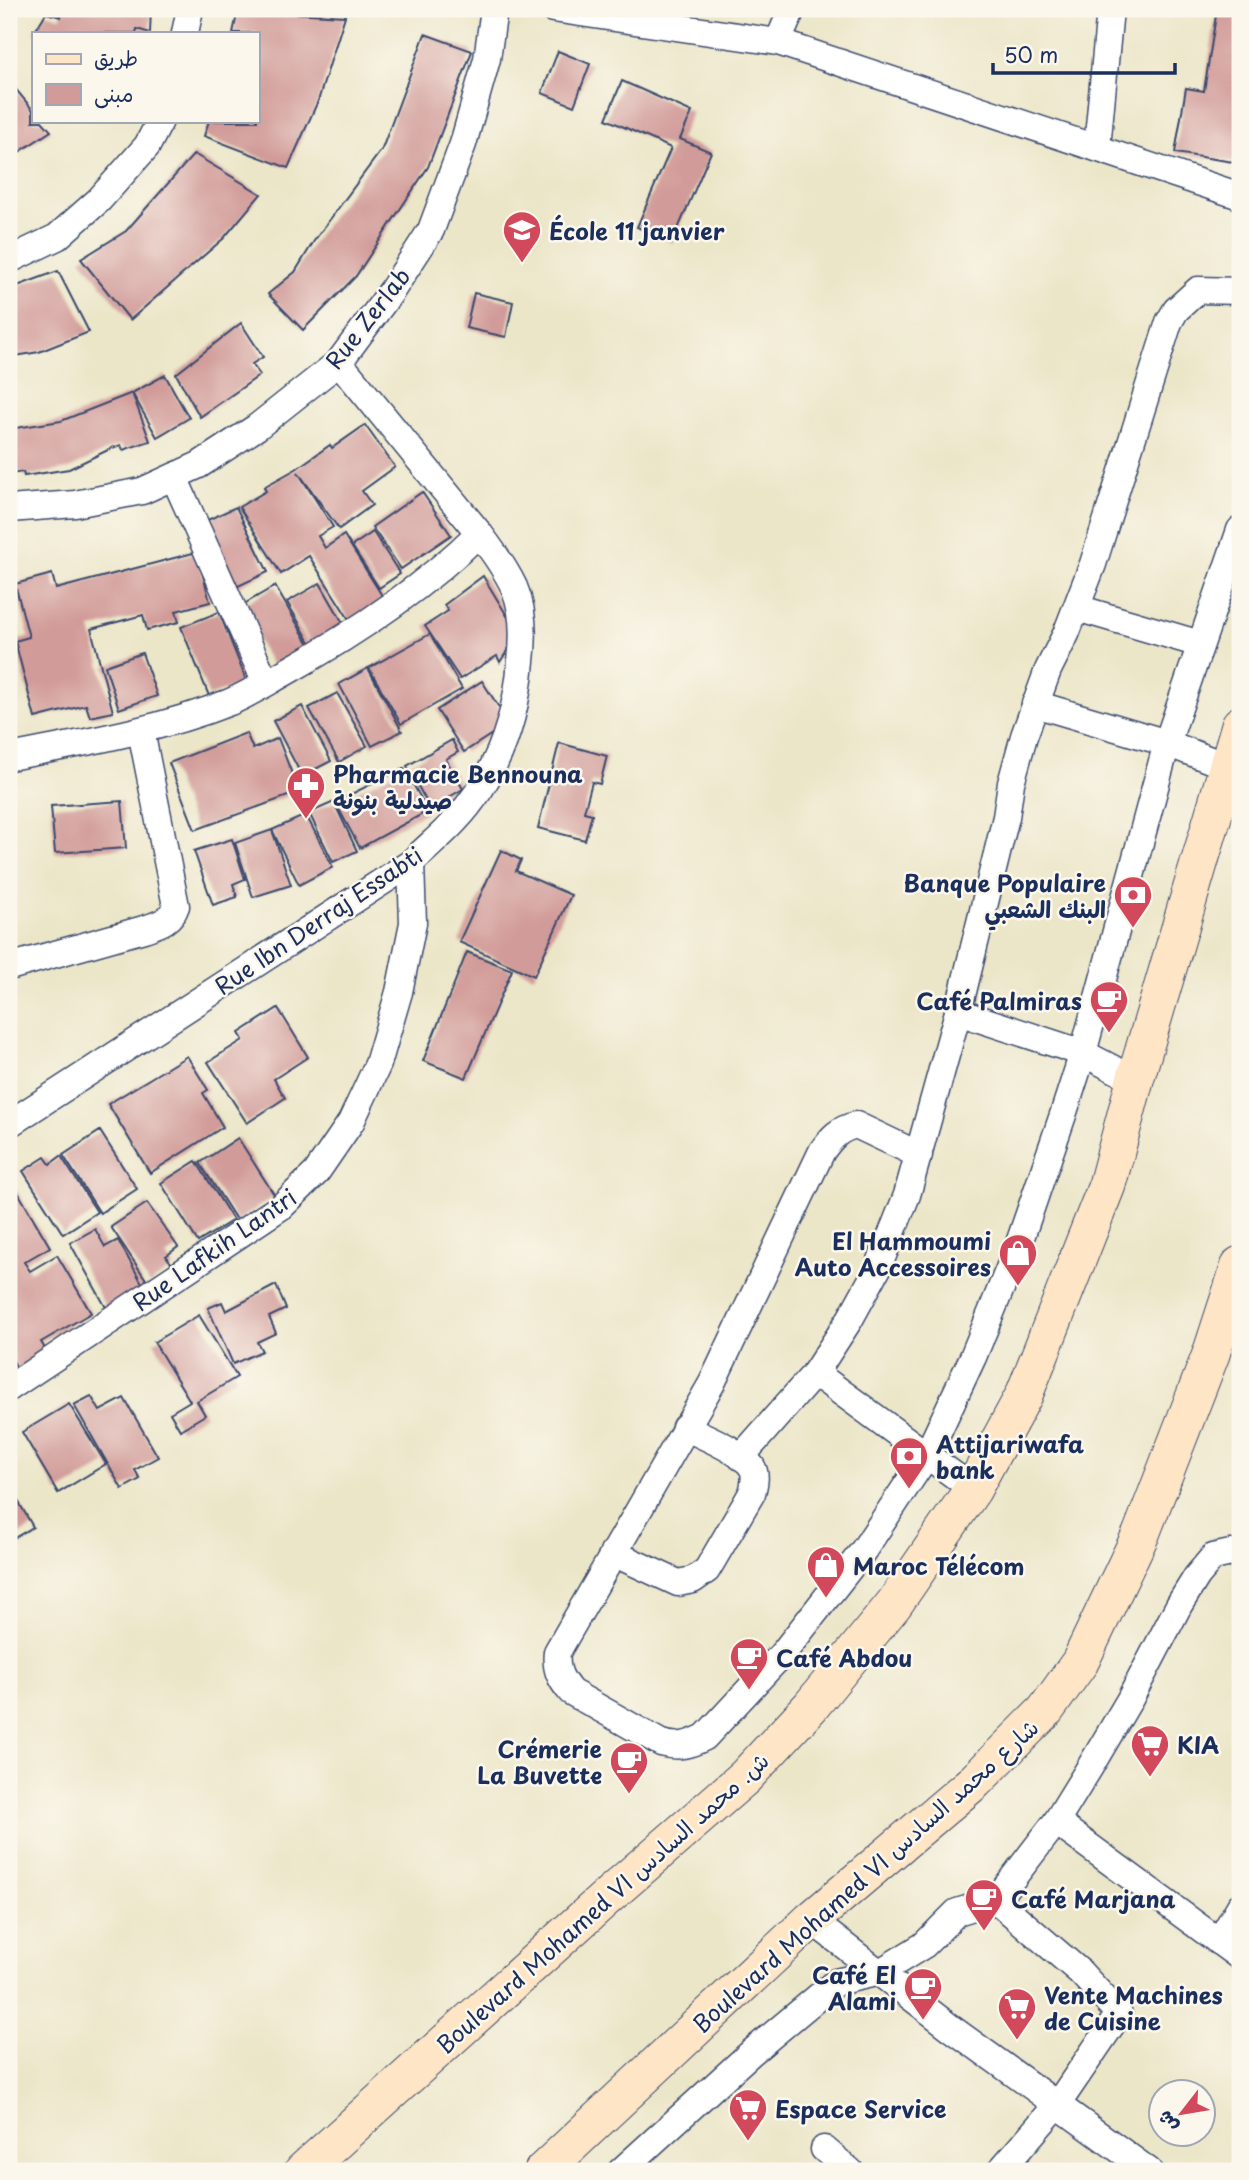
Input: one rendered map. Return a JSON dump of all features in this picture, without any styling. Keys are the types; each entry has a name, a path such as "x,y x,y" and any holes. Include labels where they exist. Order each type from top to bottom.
{"main road":[{"name":"Boulevard Mohamed VI ش. محمد السادس","path":"303,2171 608,1896 745,1777 811,1706 894,1604 973,1489 1024,1395 1107,1185 1135,1080 1240,725"},
{"name":"Boulevard Mohamed VI شارع محمد السادس","path":"543,2171 811,1920 975,1781 1045,1711 1080,1662 1141,1534 1211,1354 1240,1265"}],"street":[{"path":"185,32 190,9"},
{"name":"Rue ZerIab","path":"9,509 75,504 142,491 174,477 199,465 257,427 339,362 391,292 432,230 467,132 487,59 494,9"},
{"path":"778,42 792,9"},
{"path":"1097,148 1110,9"},
{"path":"566,10 778,42 1240,196"},
{"path":"9,260 57,237 99,200 147,146 159,122"},
{"path":"741,1457 815,1373 850,1319 878,1268 919,1156 958,1012 1006,817 1011,783 1035,704 1077,608 1114,503 1138,415 1173,316 1198,290 1240,291"},
{"name":"Rue Ibn Derraj Essabti","path":"9,1124 411,863 456,821 489,775 510,730 520,683 524,633 515,590 501,563 479,533 339,362"},
{"path":"174,477 266,683"},
{"path":"919,1156 856,1125 843,1128 822,1151 712,1382 557,1651 555,1666 571,1692 661,1743 674,1747 691,1744 705,1737 784,1652 863,1551 927,1455 973,1357 1017,1249 1083,1053 1167,743 1240,530"},
{"path":"9,757 141,731 231,702 318,654 380,615 447,564 479,533"},
{"path":"1077,608 1200,644"},
{"path":"1035,704 1167,743 1228,767"},
{"path":"9,967 144,929 162,923 173,915 176,906 141,731"},
{"name":"Rue Lafkih Lantri","path":"9,1388 282,1206 316,1173 351,1122 378,1063 389,1028 400,992 413,923 411,863"},
{"path":"958,1012 1083,1053 1135,1080"},
{"path":"815,1373 973,1489"},
{"path":"613,1553 678,1583 694,1580 707,1570 752,1493 755,1481 752,1467 741,1457 685,1427"},
{"path":"621,2171 732,2070 836,1982 880,1972 923,1945 957,1912 996,1900 1056,1822 1124,1710 1197,1576 1213,1558 1231,1553 1240,1557"},
{"path":"1056,1822 1229,1950 1240,1906"},
{"path":"996,1900 1080,1972 1119,2014 1057,2105 1000,2171"},
{"path":"811,1920 951,2028 1149,2171"},
{"path":"824,2149 850,2171"}],"building":[{"path":"61,9 151,9 150,32 137,29 136,32 35,32 46,13 61,17"},
{"path":"1217,9 1240,9 1240,163 1175,153 1186,88 1204,91"},
{"path":"238,10 345,16 318,101 288,168 204,136 209,122 259,122 259,32 233,32"},
{"path":"425,34 472,51 428,167 356,276 303,330 268,294 295,272 314,241 382,149"},
{"path":"558,51 590,64 574,106 542,93"},
{"path":"9,81 32,109 32,122 43,122 51,131 19,152 9,153"},
{"path":"622,81 692,112 680,139 711,152 672,243 637,227 671,148 606,119"},
{"path":"194,154 261,194 224,238 130,320 81,259 126,231"},
{"path":"58,271 89,332 39,352 9,357 9,289"},
{"path":"474,293 513,302 506,337 466,328"},
{"path":"241,323 263,357 252,364 260,375 200,417 176,374"},
{"path":"165,375 189,418 157,437 132,393"},
{"path":"132,393 150,441 123,450 121,445 112,448 69,469 24,476 23,472 9,474 9,429 61,421"},
{"path":"365,425 395,467 362,491 372,505 339,529 298,472 333,527 318,536 325,548 344,535 386,602 352,624 309,556 281,574 239,507 266,491 264,487 330,445 332,448"},
{"path":"422,492 451,535 401,569 372,527"},
{"path":"236,507 268,572 234,588 203,522"},
{"path":"373,532 400,574 379,588 352,546"},
{"path":"197,552 210,602 176,611 179,622 147,630 143,615 91,629 113,712 90,717 86,705 35,718 15,641 29,637 15,584 52,574 56,589"},
{"path":"483,576 518,634 500,662 497,656 460,679 425,626 448,611 444,605"},
{"path":"320,583 347,630 314,649 287,602"},
{"path":"275,586 310,646 273,667 239,607"},
{"path":"219,612 247,682 209,696 181,627"},
{"path":"430,634 462,689 401,724 369,668"},
{"path":"142,653 157,696 119,709 105,666"},
{"path":"368,668 402,731 372,746 339,684"},
{"path":"482,681 509,723 464,752 437,710"},
{"path":"337,693 367,746 339,762 309,708"},
{"path":"302,706 331,761 302,776 273,721"},
{"path":"246,733 253,749 278,738 299,792 195,830 169,763"},
{"path":"452,740 458,752 446,759 463,789 430,808 407,766"},
{"path":"559,743 607,756 600,784 592,782 584,812 592,814 585,840 538,828"},
{"path":"404,768 428,811 360,848 335,802"},
{"path":"122,801 126,848 55,853 51,806"},
{"path":"334,802 357,851 333,862 309,813"},
{"path":"306,815 333,867 299,885 272,830"},
{"path":"272,830 291,885 253,897 235,843"},
{"path":"232,839 245,879 233,884 237,897 213,905 194,851"},
{"path":"501,850 521,860 516,871 571,895 534,976 459,942"},
{"path":"467,952 512,970 466,1078 423,1061"},
{"path":"278,1008 308,1057 274,1079 285,1098 247,1123 208,1062 243,1040 239,1033"},
{"path":"187,1056 208,1090 203,1093 223,1127 150,1173 108,1104"},
{"path":"100,1131 137,1189 100,1213 63,1155"},
{"path":"238,1138 275,1196 237,1221 200,1163"},
{"path":"61,1156 97,1212 63,1234 23,1171 45,1157 50,1164"},
{"path":"196,1161 233,1220 198,1242 161,1183"},
{"path":"9,1177 50,1247 24,1262 30,1271 57,1255 91,1313 41,1342 47,1352 18,1370 9,1354"},
{"path":"147,1203 178,1247 166,1256 174,1267 149,1284 111,1227"},
{"path":"95,1229 105,1247 118,1240 147,1292 109,1313 70,1243"},
{"path":"276,1285 286,1309 269,1317 276,1333 257,1342 262,1351 233,1364 208,1308 222,1302 226,1311"},
{"path":"199,1315 237,1377 197,1401 205,1415 180,1430 170,1413 190,1401 154,1342"},
{"path":"91,1396 100,1411 124,1398 158,1457 135,1470 140,1479 122,1489 74,1405"},
{"path":"69,1404 106,1464 58,1493 22,1432"},
{"path":"9,1485 33,1527 9,1541"}],"place":[{"name":"École 11 janvier","path":"522,264"},
{"name":"Pharmacie Bennouna صيدلية بنونة","path":"306,820"},
{"name":"Banque Populaire البنك الشعبي","path":"1133,929"},
{"name":"Café Palmiras","path":"1109,1034"},
{"name":"El Hammoumi Auto Accessoires","path":"1018,1287"},
{"name":"Attijariwafa bank","path":"909,1490"},
{"name":"Maroc Télécom","path":"826,1599"},
{"name":"Café Abdou","path":"749,1691"},
{"name":"KIA","path":"1150,1778"},
{"name":"Crémerie La Buvette","path":"629,1795"},
{"name":"Café Marjana","path":"984,1932"},
{"name":"Café El Alami","path":"923,2021"},
{"name":"Vente Machines de Cuisine","path":"1017,2041"},
{"name":"Espace Service","path":"748,2142"}]}
